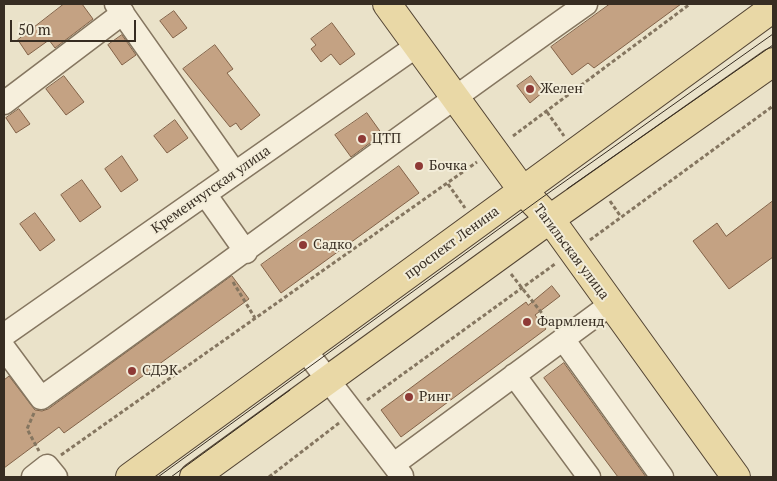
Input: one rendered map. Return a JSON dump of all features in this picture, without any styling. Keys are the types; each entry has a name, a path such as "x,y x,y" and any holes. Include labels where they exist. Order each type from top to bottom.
{"main road":[{"name":"Тагильская улица","path":"387,4 523,191 550,219 736,477"},
{"name":"проспект Ленина","path":"130,477 773,8"},
{"path":"194,477 550,219 773,62"}],"street":[{"path":"4,348 41,398 246,252 455,96 586,4"},
{"path":"4,103 119,9 235,173"},
{"name":"Кременчугская улица","path":"4,335 418,45"},
{"path":"205,194 246,252"},
{"path":"305,350 399,471 514,375 611,304"},
{"path":"563,339 662,477"},
{"path":"514,375 589,477"}],"path":[{"path":"513,136 690,4"},
{"path":"589,240 773,106"},
{"path":"547,112 567,140"},
{"path":"41,398 27,429 45,474 74,444 478,162"},
{"path":"448,184 468,213"},
{"path":"606,195 621,217"},
{"path":"269,477 353,412 555,264"},
{"path":"507,267 521,288 563,339"},
{"path":"224,268 255,318"}],"building":[{"path":"64,4 82,4 93,19 55,48 49,40 28,55 18,40"},
{"path":"610,4 681,4 594,68 588,63 572,75 551,47"},
{"path":"174,11 187,28 173,38 160,21"},
{"path":"332,23 355,54 340,65 331,54 321,62 311,49 316,45 311,39"},
{"path":"122,35 136,55 122,65 108,45"},
{"path":"215,45 233,69 227,73 260,115 241,130 236,123 230,127 183,69"},
{"path":"64,76 84,102 66,115 46,89"},
{"name":"Желен","path":"531,76 543,92 530,103 517,86"},
{"path":"19,109 30,124 16,133 6,118"},
{"name":"ЦТП","path":"367,113 382,134 351,157 335,135"},
{"path":"175,120 188,138 167,153 154,136"},
{"path":"122,156 138,180 121,192 105,169"},
{"path":"399,166 419,193 281,293 261,265"},
{"path":"82,180 101,207 80,222 61,195"},
{"path":"773,201 773,257 729,289 693,241 717,223 726,236"},
{"path":"35,213 55,240 40,251 20,224"},
{"path":"232,276 249,299 64,433 59,427 4,468 4,380 9,376 35,410 42,411 48,409"},
{"path":"552,286 560,296 535,315 546,329 401,437 381,410 526,302 528,305"},
{"path":"564,363 646,477 618,477 544,378"}],"tram line":[{"path":"158,477 540,199 773,34"},
{"path":"567,189 773,45"},
{"path":"171,477 290,390"}],"place":[{"name":"Желен","path":"530,89"},
{"name":"ЦТП","path":"362,139"},
{"name":"Бочка","path":"419,166"},
{"name":"Садко","path":"303,245"},
{"name":"Фармленд","path":"527,322"},
{"name":"СДЭК","path":"132,371"},
{"name":"Ринг","path":"409,397"}]}
